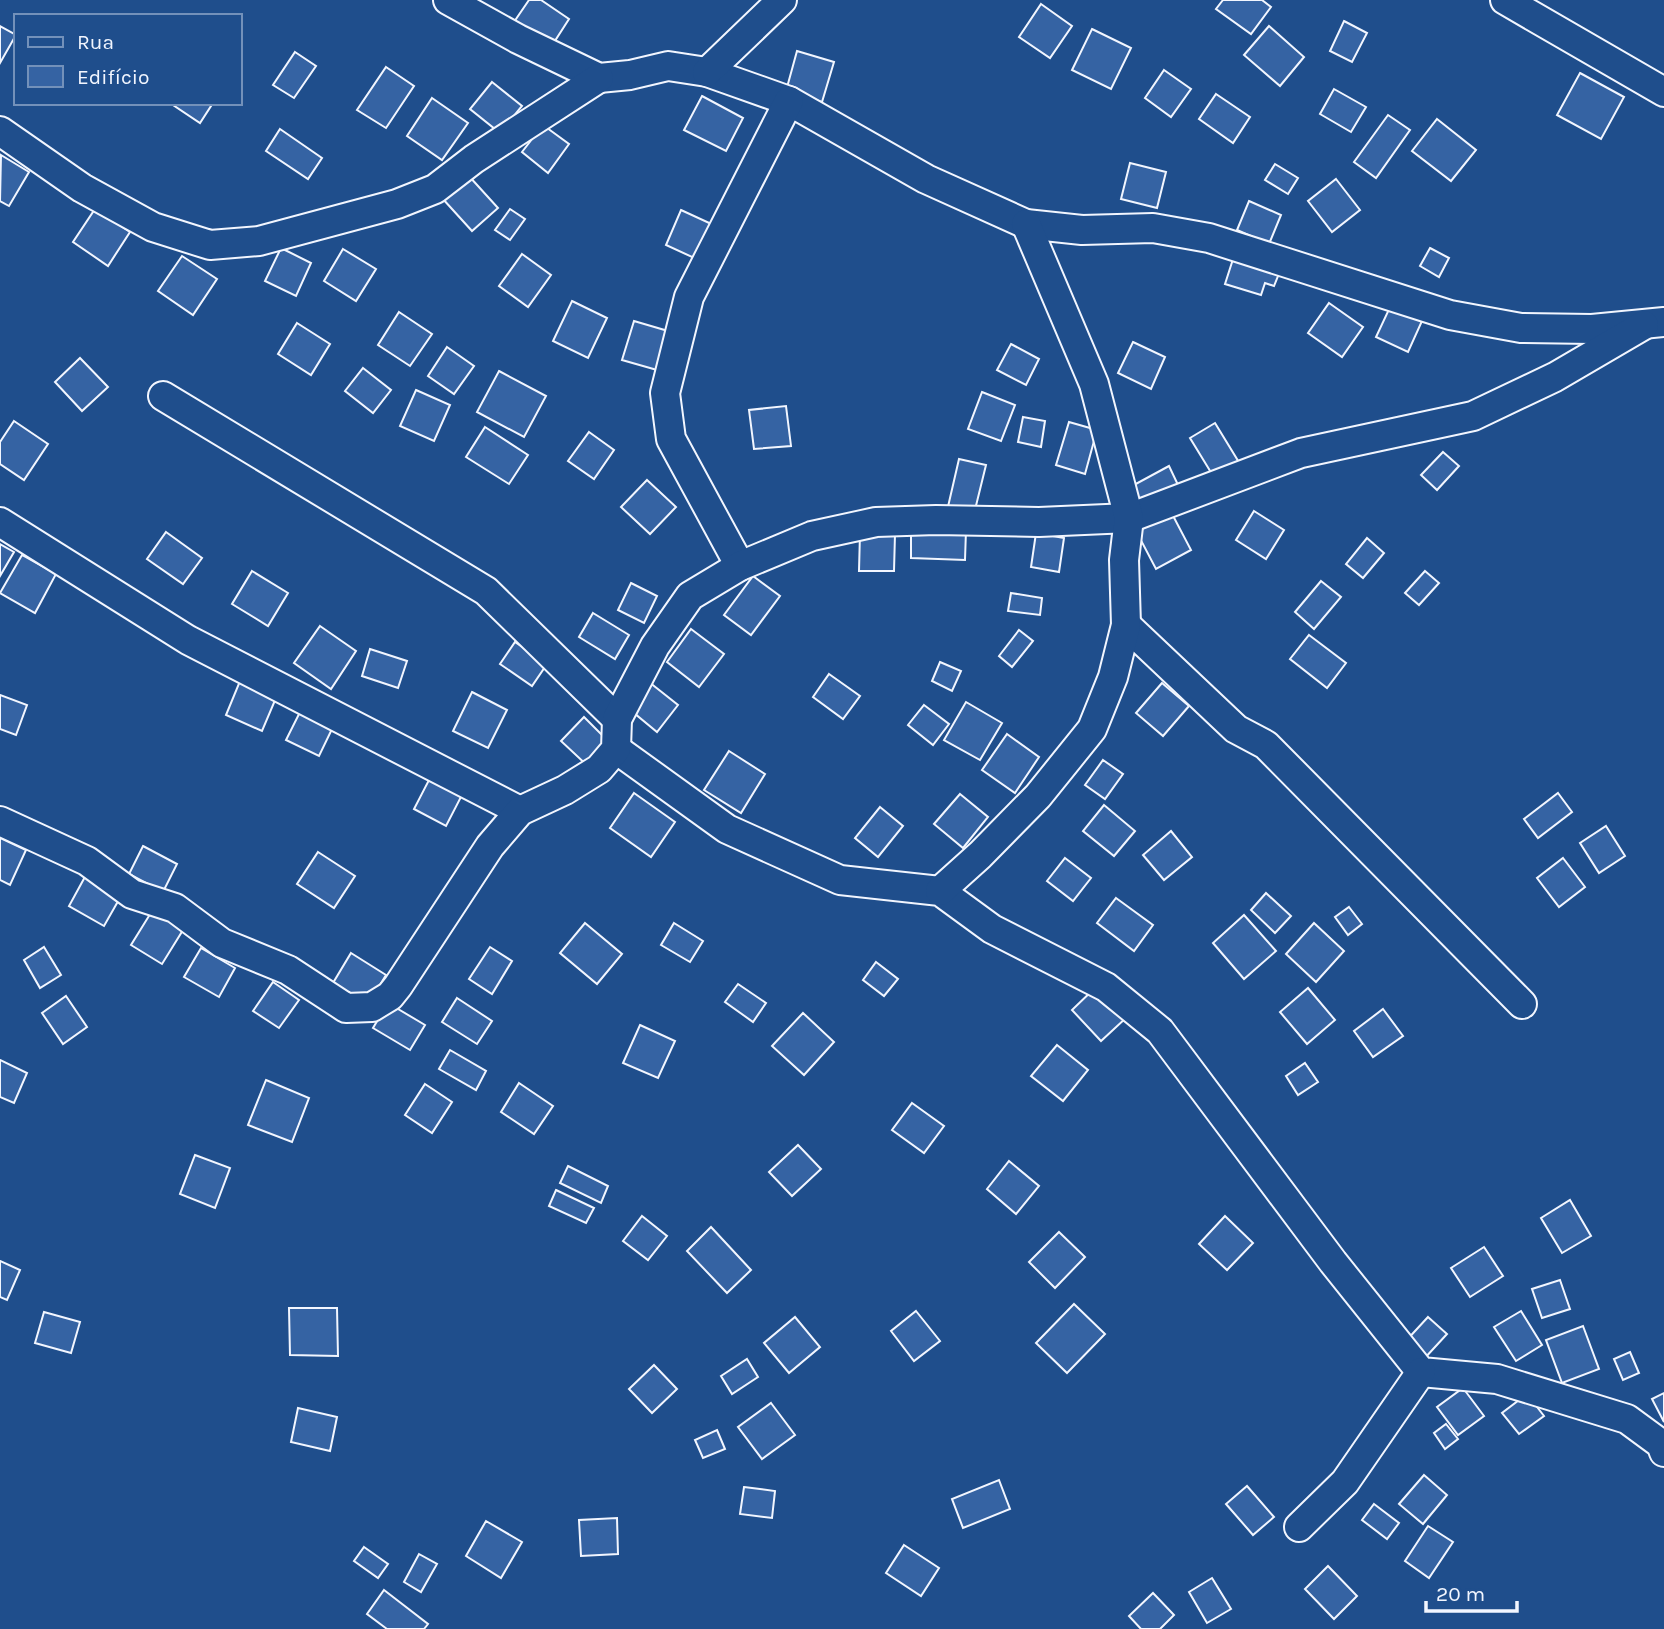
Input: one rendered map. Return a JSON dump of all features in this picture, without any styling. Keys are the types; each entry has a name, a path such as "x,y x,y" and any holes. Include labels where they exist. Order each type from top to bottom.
{"street":[{"path":"448,0 517,39 599,78"},
{"path":"708,72 782,0"},
{"path":"1506,0 1664,92"},
{"path":"0,131 82,188 153,227 210,245 259,241 397,204 435,189 474,159 599,78 630,75 668,66 708,72 789,101 926,179 1026,224 1082,230 1153,228 1209,238 1450,315 1521,328 1592,329 1654,324"},
{"path":"740,566 671,439 665,393 689,297 789,101"},
{"path":"940,891 981,855 1038,796 1092,729 1113,677 1126,625 1124,561 1129,518 1094,384 1026,224"},
{"path":"0,821 87,861 132,894 175,908 222,943 288,970 346,1008 372,1007 390,996 398,986 490,846 520,811 565,790 599,769 616,749 617,719 655,646 690,596 740,566 812,536 876,522 1039,522 1129,518 1301,453 1473,416 1555,377 1654,324"},
{"path":"163,396 486,592 617,719"},
{"path":"0,522 188,640 520,811"},
{"path":"1126,625 1236,729 1266,745 1522,1004"},
{"path":"616,749 727,829 840,880 940,891 992,929 1106,987 1160,1031 1333,1262 1421,1372 1497,1379 1627,1419 1661,1444 1664,1452"},
{"path":"1299,1527 1345,1482 1421,1372"}],"building":[{"path":"529,0 541,0 569,19 551,47 514,22"},
{"path":"1223,0 1262,0 1271,7 1251,34 1216,9"},
{"path":"1041,4 1072,26 1050,58 1019,37"},
{"path":"1344,21 1367,33 1352,62 1330,51"},
{"path":"0,26 14,34 14,38 0,63"},
{"path":"1269,26 1304,57 1280,86 1244,55"},
{"path":"1092,29 1131,48 1111,89 1072,70"},
{"path":"797,51 834,62 822,102 786,91"},
{"path":"295,52 316,66 294,98 273,85"},
{"path":"386,67 414,86 386,128 357,110"},
{"path":"1164,70 1191,89 1171,117 1145,98"},
{"path":"1580,73 1624,97 1601,139 1557,115"},
{"path":"492,82 522,106 500,133 470,109"},
{"path":"1334,89 1366,107 1351,132 1320,114"},
{"path":"1216,94 1250,117 1233,143 1199,119"},
{"path":"702,96 743,118 726,151 684,130"},
{"path":"432,98 468,123 442,160 407,136"},
{"path":"173,105 211,106 200,123"},
{"path":"1388,115 1410,130 1376,178 1354,162"},
{"path":"1437,119 1476,150 1451,181 1412,151"},
{"path":"543,125 569,144 548,173 522,152"},
{"path":"280,129 322,158 308,179 266,151"},
{"path":"1,155 29,172 9,206 0,201"},
{"path":"1130,163 1166,172 1157,208 1121,199"},
{"path":"1275,164 1298,178 1288,194 1265,180"},
{"path":"468,175 498,208 472,231 442,198"},
{"path":"1336,179 1360,210 1332,232 1308,201"},
{"path":"1249,201 1281,215 1269,244 1237,230"},
{"path":"95,209 130,232 108,266 73,242"},
{"path":"510,209 525,219 510,240 495,230"},
{"path":"681,210 718,227 703,262 666,245"},
{"path":"281,248 311,263 296,296 265,281"},
{"path":"1430,248 1449,258 1439,277 1420,266"},
{"path":"343,249 376,269 356,301 324,281"},
{"path":"522,254 551,275 528,307 499,286"},
{"path":"182,256 217,279 193,315 158,291"},
{"path":"1234,256 1280,271 1274,286 1265,283 1261,295 1225,284"},
{"path":"572,301 607,318 588,358 553,341"},
{"path":"1329,303 1363,327 1342,357 1308,333"},
{"path":"1391,305 1422,321 1408,352 1376,337"},
{"path":"399,312 432,334 410,366 378,345"},
{"path":"634,321 668,331 657,370 622,360"},
{"path":"297,323 330,344 311,375 278,354"},
{"path":"1133,342 1165,357 1151,389 1118,373"},
{"path":"1011,344 1039,359 1026,385 997,370"},
{"path":"447,347 474,366 454,394 428,376"},
{"path":"80,358 108,387 82,411 55,382"},
{"path":"363,368 391,390 373,413 345,391"},
{"path":"499,371 546,396 524,437 477,412"},
{"path":"416,390 450,405 434,441 400,426"},
{"path":"982,392 1015,405 1001,441 968,429"},
{"path":"786,406 791,446 754,449 749,410"},
{"path":"1023,417 1045,421 1041,447 1018,442"},
{"path":"14,421 48,444 24,480 0,464 0,442"},
{"path":"1069,422 1097,430 1085,474 1056,465"},
{"path":"1215,423 1240,464 1215,479 1190,438"},
{"path":"485,427 528,455 509,484 466,457"},
{"path":"589,432 614,450 594,479 568,461"},
{"path":"1443,452 1459,466 1437,490 1421,475"},
{"path":"959,459 986,465 973,518 947,511"},
{"path":"1169,466 1179,487 1141,506 1132,486"},
{"path":"647,480 676,507 650,534 621,507"},
{"path":"1170,510 1191,550 1156,569 1135,529"},
{"path":"1254,511 1284,530 1266,559 1236,540"},
{"path":"911,528 966,530 965,560 911,558"},
{"path":"166,532 202,558 183,584 147,559"},
{"path":"860,533 895,534 894,571 859,571"},
{"path":"1036,533 1064,538 1059,572 1031,567"},
{"path":"1367,538 1384,553 1363,578 1346,564"},
{"path":"0,544 14,552 0,576"},
{"path":"22,555 56,574 35,613 0,593"},
{"path":"252,571 288,593 268,626 232,604"},
{"path":"1425,571 1439,583 1419,605 1405,593"},
{"path":"753,576 780,596 751,635 724,615"},
{"path":"1321,581 1341,597 1314,629 1295,612"},
{"path":"631,583 657,596 644,623 618,610"},
{"path":"1011,593 1042,598 1040,615 1008,611"},
{"path":"593,613 629,635 615,659 579,637"},
{"path":"320,626 356,651 331,689 294,663"},
{"path":"691,629 724,654 699,687 667,662"},
{"path":"1019,630 1033,641 1012,667 999,656"},
{"path":"1309,635 1346,663 1327,688 1290,659"},
{"path":"515,642 547,664 532,686 500,664"},
{"path":"370,649 407,661 398,688 362,676"},
{"path":"940,662 961,671 952,691 932,681"},
{"path":"829,674 860,696 843,719 813,697"},
{"path":"240,681 276,698 262,731 226,715"},
{"path":"649,682 678,705 657,732 628,708"},
{"path":"1162,683 1189,706 1163,736 1136,713"},
{"path":"472,692 507,710 488,748 453,731"},
{"path":"0,695 27,705 16,735 0,729"},
{"path":"966,702 1002,723 980,760 944,740"},
{"path":"924,705 949,724 933,745 908,725"},
{"path":"300,712 333,727 319,756 286,740"},
{"path":"584,717 613,746 591,769 561,741"},
{"path":"1007,734 1039,757 1015,793 982,770"},
{"path":"729,751 765,774 741,813 704,790"},
{"path":"1103,760 1123,774 1105,799 1085,785"},
{"path":"430,778 462,795 446,826 414,809"},
{"path":"634,793 675,822 651,857 610,828"},
{"path":"1558,793 1572,812 1538,838 1524,819"},
{"path":"960,794 988,817 963,848 934,824"},
{"path":"1104,805 1135,831 1114,856 1083,831"},
{"path":"880,807 903,826 878,857 855,838"},
{"path":"1606,826 1625,856 1599,873 1580,843"},
{"path":"1171,831 1192,857 1164,880 1143,855"},
{"path":"0,838 26,850 10,885 0,880"},
{"path":"143,846 177,864 163,892 129,874"},
{"path":"318,852 355,876 334,908 297,884"},
{"path":"1065,858 1091,878 1073,901 1047,881"},
{"path":"1563,858 1585,887 1559,907 1537,878"},
{"path":"86,875 121,896 104,926 69,906"},
{"path":"1266,893 1291,916 1275,933 1251,910"},
{"path":"1116,898 1153,925 1134,951 1097,923"},
{"path":"1349,907 1362,924 1348,935 1335,917"},
{"path":"152,911 183,930 162,964 131,945"},
{"path":"1244,915 1276,951 1244,979 1213,943"},
{"path":"585,923 622,954 597,984 560,953"},
{"path":"674,923 703,941 690,962 661,945"},
{"path":"1314,923 1344,951 1316,982 1286,954"},
{"path":"44,947 61,975 40,988 24,960"},
{"path":"490,947 512,961 492,994 469,979"},
{"path":"201,948 235,968 219,997 184,977"},
{"path":"351,953 386,975 368,1005 333,983"},
{"path":"876,962 898,979 884,996 863,980"},
{"path":"273,982 299,1000 279,1028 253,1011"},
{"path":"738,984 766,1003 753,1022 725,1002"},
{"path":"1097,986 1127,1017 1101,1041 1072,1010"},
{"path":"1308,988 1335,1020 1307,1044 1280,1012"},
{"path":"66,996 87,1027 63,1044 42,1013"},
{"path":"457,998 492,1021 477,1044 442,1022"},
{"path":"388,1003 425,1025 410,1050 373,1028"},
{"path":"1383,1009 1403,1036 1373,1057 1354,1031"},
{"path":"803,1013 834,1042 804,1075 772,1046"},
{"path":"640,1025 675,1041 658,1078 623,1063"},
{"path":"1057,1045 1088,1070 1063,1101 1031,1076"},
{"path":"450,1050 486,1071 476,1090 439,1069"},
{"path":"0,1060 27,1073 14,1103 0,1097"},
{"path":"1305,1063 1318,1082 1298,1095 1286,1076"},
{"path":"266,1080 309,1098 292,1142 248,1125"},
{"path":"519,1083 553,1106 534,1134 501,1112"},
{"path":"425,1084 452,1102 432,1133 405,1115"},
{"path":"912,1103 944,1126 924,1153 892,1130"},
{"path":"798,1145 821,1169 792,1196 769,1172"},
{"path":"195,1155 230,1168 215,1208 180,1194"},
{"path":"1009,1161 1039,1186 1016,1214 987,1189"},
{"path":"568,1166 608,1186 601,1203 560,1183"},
{"path":"556,1190 594,1208 586,1223 549,1206"},
{"path":"1570,1200 1591,1236 1562,1253 1541,1218"},
{"path":"642,1216 667,1236 648,1260 623,1241"},
{"path":"1225,1216 1253,1243 1227,1270 1199,1244"},
{"path":"711,1227 751,1270 727,1293 687,1251"},
{"path":"1059,1232 1085,1257 1055,1288 1029,1262"},
{"path":"1484,1247 1503,1276 1470,1297 1451,1268"},
{"path":"0,1261 20,1270 7,1300 0,1297"},
{"path":"1560,1280 1570,1309 1542,1318 1532,1289"},
{"path":"1074,1304 1105,1334 1067,1373 1036,1343"},
{"path":"289,1308 337,1308 338,1356 290,1355"},
{"path":"916,1311 940,1341 914,1361 891,1331"},
{"path":"1521,1311 1542,1345 1516,1361 1494,1327"},
{"path":"44,1312 80,1322 71,1353 35,1343"},
{"path":"795,1317 820,1347 789,1373 764,1343"},
{"path":"1428,1317 1447,1334 1423,1360 1404,1343"},
{"path":"1583,1326 1599,1369 1562,1383 1546,1340"},
{"path":"1630,1352 1639,1373 1623,1380 1614,1359"},
{"path":"747,1359 758,1377 732,1394 721,1376"},
{"path":"654,1365 677,1389 652,1413 629,1389"},
{"path":"1463,1388 1484,1416 1458,1435 1437,1407"},
{"path":"1664,1393 1664,1422 1652,1399"},
{"path":"1527,1394 1544,1416 1519,1434 1502,1413"},
{"path":"771,1403 795,1435 762,1459 738,1427"},
{"path":"298,1408 337,1417 330,1451 291,1442"},
{"path":"1446,1424 1458,1439 1445,1449 1434,1433"},
{"path":"717,1430 725,1449 703,1458 695,1440"},
{"path":"1424,1475 1447,1495 1423,1524 1399,1504"},
{"path":"999,1480 1010,1509 963,1528 952,1499"},
{"path":"1247,1486 1274,1517 1253,1535 1226,1504"},
{"path":"744,1487 775,1491 772,1518 740,1514"},
{"path":"1374,1504 1399,1523 1387,1539 1362,1520"},
{"path":"617,1518 618,1554 581,1556 579,1520"},
{"path":"486,1521 522,1542 501,1578 466,1556"},
{"path":"1428,1526 1453,1542 1429,1578 1405,1561"},
{"path":"904,1545 939,1568 921,1596 886,1573"},
{"path":"364,1547 388,1564 378,1578 354,1561"},
{"path":"419,1554 437,1564 421,1592 404,1582"},
{"path":"1328,1566 1357,1596 1334,1619 1305,1589"},
{"path":"1212,1578 1231,1609 1207,1623 1189,1592"},
{"path":"384,1590 428,1624 424,1629 387,1629 367,1614"},
{"path":"1153,1593 1174,1615 1160,1629 1141,1629 1129,1616"}]}
